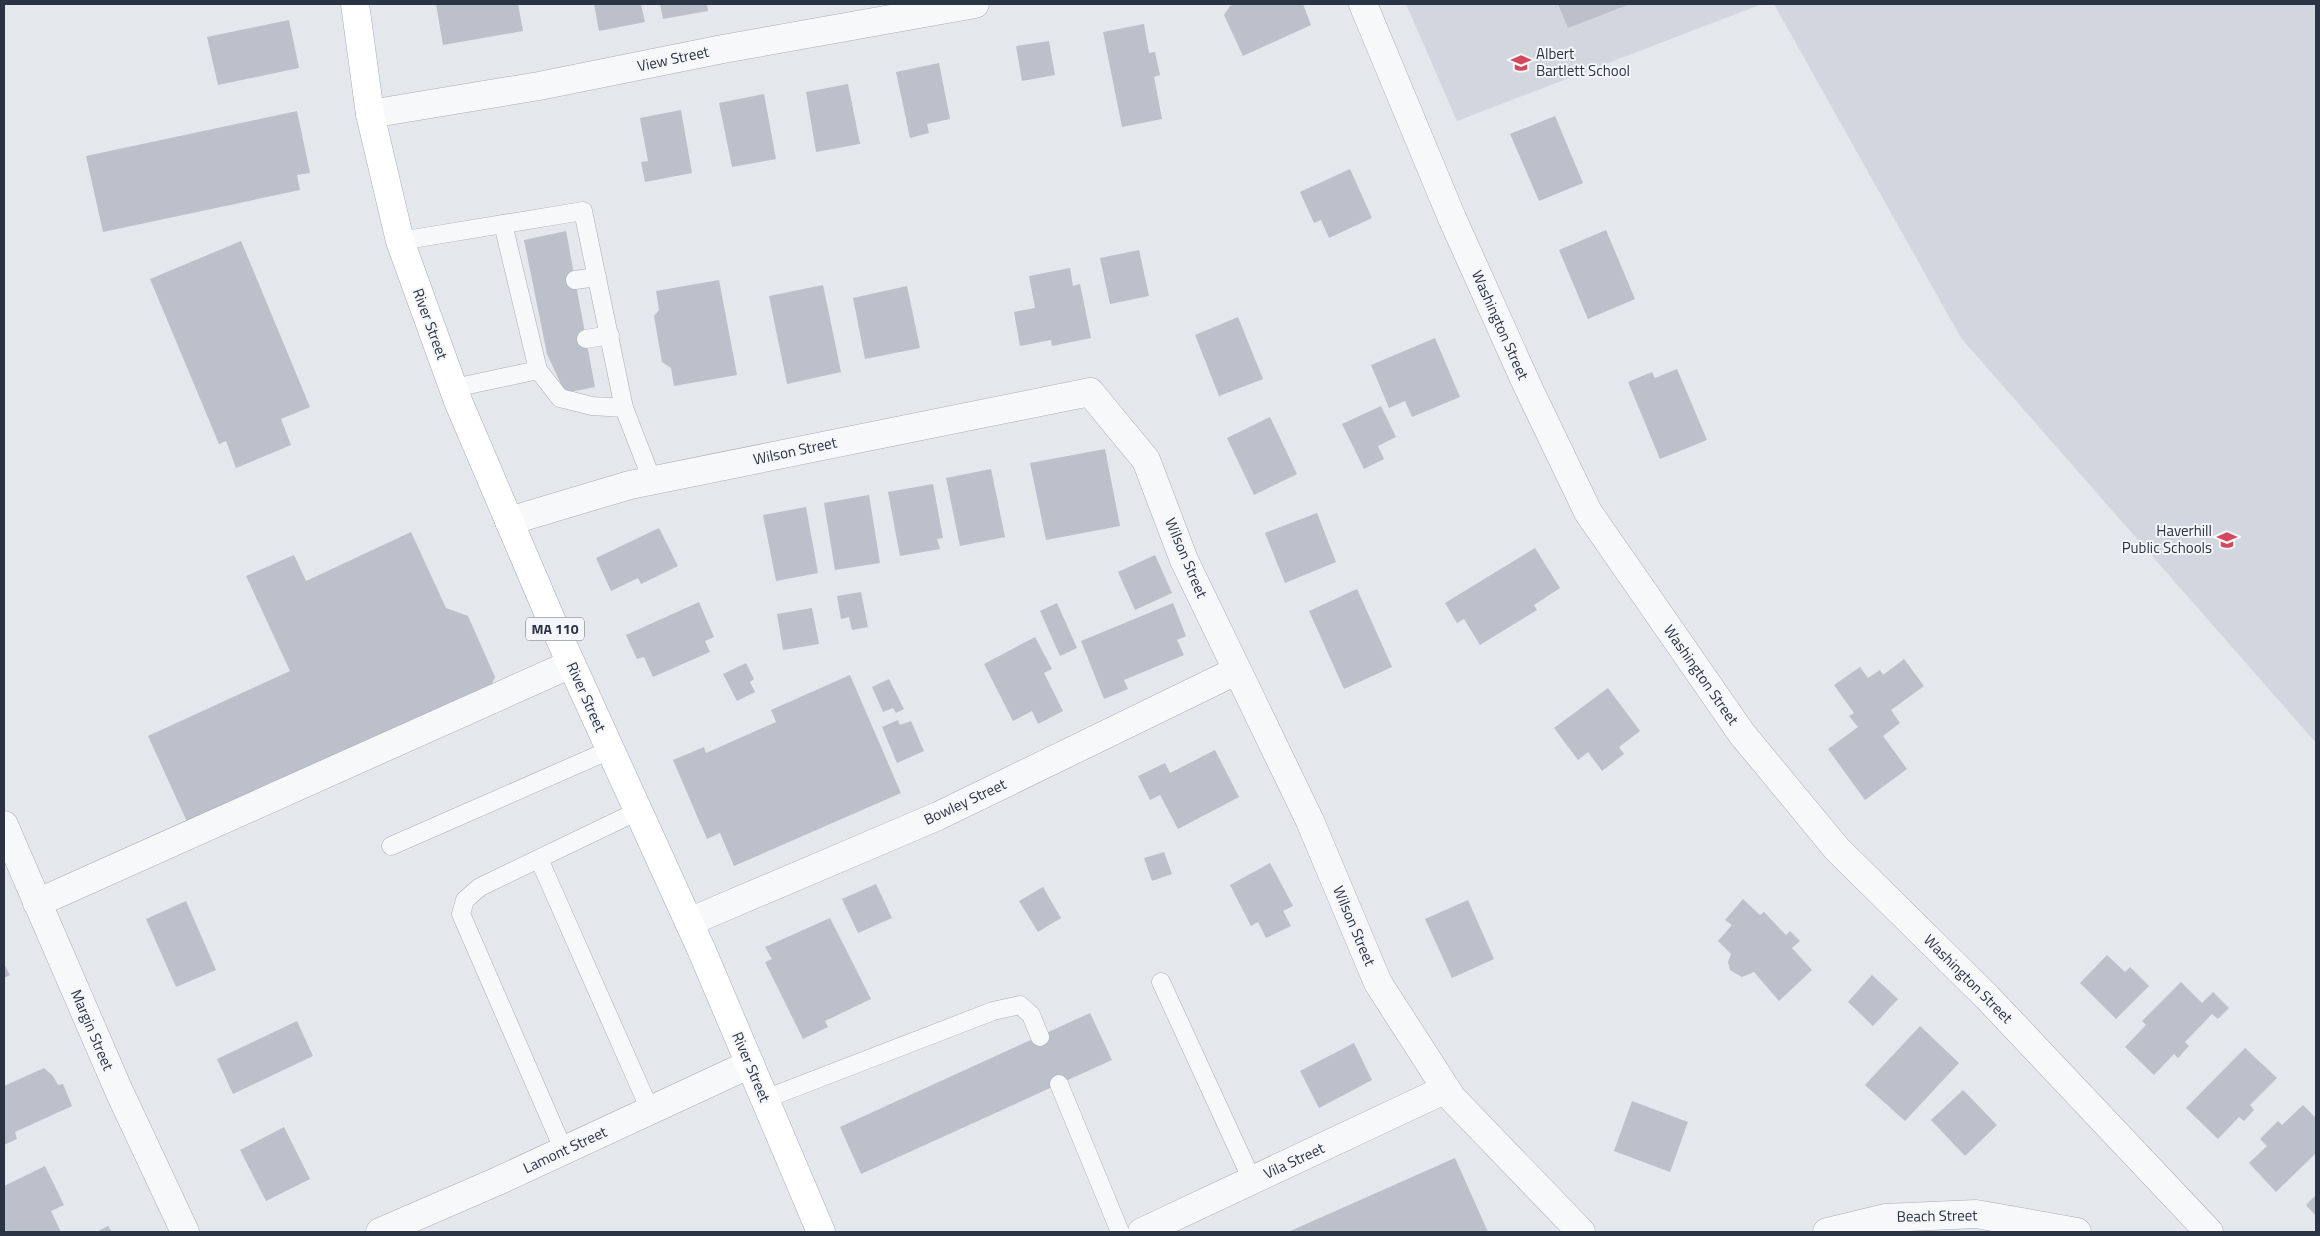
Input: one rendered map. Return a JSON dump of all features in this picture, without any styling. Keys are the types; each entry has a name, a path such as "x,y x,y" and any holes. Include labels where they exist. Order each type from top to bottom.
{"main road":[{"name":"River Street","path":"355,4 370,114 400,241 454,388 571,664 688,922 822,1232"}],"street":[{"name":"View Street","path":"370,114 539,86 723,49 975,4"},
{"name":"Washington Street","path":"1363,4 1452,218 1527,385 1593,520 1742,734 1836,849 1988,998 2209,1232"},
{"name":"Wilson Street","path":"509,520 652,480 1090,392 1146,460 1184,560 1310,821 1378,983 1452,1098 1581,1232"},
{"path":"38,903 571,664"},
{"name":"Bowley Street","path":"688,922 938,816 1236,671"},
{"name":"Margin Street","path":"4,825 119,1091 185,1232"},
{"name":"Lamont Street","path":"388,1231 750,1064"},
{"name":"Vila Street","path":"1150,1231 1252,1180 1446,1089"},
{"name":"Beach Street","path":"1828,1232 1885,1218 1976,1214 2077,1232"}],"lane":[{"path":"400,241 582,211 610,335 624,408 652,480"},
{"path":"502,224 526,287 538,346 538,370 560,398 592,406 624,408"},
{"path":"575,280 597,277"},
{"path":"586,339 610,335"},
{"path":"454,388 538,370"},
{"path":"391,846 610,750"},
{"path":"564,1151 461,914 465,900 480,887 638,811"},
{"path":"539,858 650,1110"},
{"path":"1161,982 1252,1180"},
{"path":"765,1099 993,1011 1020,1006 1032,1015 1040,1037"},
{"path":"1059,1084 1120,1232"}],"shaded area":[{"name":"Albert Bartlett School","path":"1406,4 1762,4 1457,121"},
{"name":"Haverhill Public Schools","path":"1774,4 2316,4 2316,743 1961,338"}],"building":[{"path":"436,4 518,4 523,31 443,45"},
{"path":"594,4 641,4 645,22 599,31"},
{"path":"660,4 707,4 708,11 663,19"},
{"path":"1235,4 1303,4 1311,25 1243,56 1224,15 1230,6"},
{"path":"1558,4 1630,4 1568,28"},
{"path":"289,20 299,68 218,85 207,37"},
{"path":"1144,24 1149,53 1155,52 1160,75 1154,77 1162,119 1122,127 1103,32"},
{"path":"1049,41 1055,75 1022,81 1016,46"},
{"path":"939,63 950,119 927,124 929,133 910,138 896,72"},
{"path":"848,84 860,144 816,152 806,92"},
{"path":"764,94 776,159 732,167 719,103"},
{"path":"681,110 692,173 645,182 641,162 648,161 640,118"},
{"path":"297,111 310,173 297,175 300,190 103,232 86,156"},
{"path":"1555,116 1583,183 1539,201 1510,134"},
{"path":"1350,169 1372,218 1329,238 1321,220 1314,223 1300,192"},
{"path":"1606,230 1635,299 1588,319 1559,250"},
{"path":"566,231 595,387 565,393 547,354 524,240"},
{"path":"241,241 310,407 281,419 291,445 236,468 226,441 219,444 150,279"},
{"path":"1139,250 1149,296 1110,304 1100,258"},
{"path":"1070,268 1073,286 1080,284 1091,338 1052,346 1051,340 1020,346 1014,312 1035,308 1029,276"},
{"path":"719,280 737,375 674,386 671,368 662,362 654,316 659,310 656,291"},
{"path":"823,285 841,372 787,384 769,296"},
{"path":"907,286 920,348 865,359 853,298"},
{"path":"1238,317 1263,379 1219,396 1195,335"},
{"path":"1435,338 1460,397 1412,417 1405,401 1389,408 1371,365"},
{"path":"1677,369 1707,440 1660,459 1628,382 1652,372 1655,378"},
{"path":"1381,406 1396,437 1378,446 1384,459 1364,469 1342,424"},
{"path":"1270,417 1297,474 1254,495 1227,438"},
{"path":"1105,449 1120,526 1046,540 1030,463"},
{"path":"991,469 1005,537 960,546 946,478"},
{"path":"933,484 943,538 937,539 940,549 900,556 888,492"},
{"path":"869,495 880,563 835,570 824,503"},
{"path":"806,507 818,573 776,581 763,515"},
{"path":"1317,513 1336,562 1285,583 1265,533"},
{"path":"659,528 678,566 641,584 638,578 611,591 596,558"},
{"path":"411,532 446,608 468,616 495,677 485,699 189,826 148,736 290,671 246,576 294,555 306,581"},
{"path":"1535,548 1560,588 1534,605 1537,610 1480,645 1464,619 1457,623 1445,603"},
{"path":"1155,555 1172,593 1135,610 1118,572"},
{"path":"1357,589 1392,667 1344,689 1309,611"},
{"path":"861,592 868,627 852,630 849,617 841,619 837,596"},
{"path":"699,602 714,637 705,641 710,652 653,677 644,657 637,659 626,635"},
{"path":"1057,603 1077,648 1060,656 1040,611"},
{"path":"1173,603 1186,636 1177,640 1184,655 1124,680 1128,689 1104,699 1081,641"},
{"path":"812,608 819,644 783,650 777,614"},
{"path":"1035,637 1052,669 1044,673 1063,711 1038,724 1032,711 1013,721 984,664"},
{"path":"1904,659 1924,686 1891,710 1900,723 1883,736 1907,769 1865,800 1828,749 1858,727 1849,716 1854,713 1834,685 1860,667 1868,678 1880,670 1883,675"},
{"path":"746,663 754,679 750,682 755,692 737,701 723,674"},
{"path":"850,675 901,793 734,866 720,833 707,839 673,760 704,747 706,753 776,722 771,710"},
{"path":"889,679 904,709 896,713 893,708 883,712 872,687"},
{"path":"1608,688 1640,731 1619,747 1624,754 1602,771 1588,752 1578,760 1554,728"},
{"path":"898,720 900,725 911,721 924,751 897,763 882,727"},
{"path":"1215,750 1239,797 1178,829 1160,795 1150,800 1138,776 1165,763 1170,773"},
{"path":"1164,852 1172,874 1152,881 1144,858"},
{"path":"1270,863 1293,906 1283,911 1291,926 1266,938 1258,922 1251,926 1230,885"},
{"path":"876,884 892,918 858,933 842,899"},
{"path":"1043,887 1061,918 1038,932 1019,901"},
{"path":"1743,899 1760,915 1764,912 1786,935 1790,931 1800,941 1792,948 1812,970 1779,1001 1754,972 1742,977 1730,970 1728,962 1731,954 1718,941 1732,925 1725,920"},
{"path":"1468,900 1494,959 1452,978 1425,919"},
{"path":"186,901 216,970 176,987 146,919"},
{"path":"830,918 871,999 825,1021 828,1027 803,1039 765,962 772,959 765,947"},
{"path":"2107,955 2125,972 2130,967 2149,986 2116,1019 2080,983"},
{"path":"4,964 10,975 4,978"},
{"path":"1872,975 1898,999 1873,1026 1848,1002"},
{"path":"2181,982 2202,1003 2213,992 2229,1008 2218,1019 2212,1014 2185,1042 2189,1046 2178,1058 2174,1054 2154,1075 2125,1047 2146,1025 2142,1021"},
{"path":"1090,1013 1112,1060 861,1174 840,1127"},
{"path":"297,1021 313,1056 233,1094 217,1059"},
{"path":"1920,1026 1959,1063 1905,1121 1865,1085"},
{"path":"1354,1043 1372,1080 1319,1108 1300,1071"},
{"path":"2245,1048 2277,1078 2250,1105 2254,1110 2244,1121 2239,1117 2218,1139 2186,1108"},
{"path":"44,1068 53,1076 58,1085 63,1084 72,1106 15,1132 17,1139 4,1145 4,1086"},
{"path":"1963,1090 1997,1125 1965,1156 1931,1120"},
{"path":"1632,1101 1688,1122 1670,1172 1614,1151"},
{"path":"2303,1105 2316,1118 2316,1153 2276,1192 2249,1163 2267,1146 2260,1139 2278,1121 2282,1125"},
{"path":"284,1127 310,1179 266,1201 240,1150"},
{"path":"1455,1158 1488,1232 1288,1232"},
{"path":"45,1166 64,1205 51,1211 61,1232 4,1232 4,1186"},
{"path":"2316,1195 2316,1216 2306,1205"},
{"path":"108,1226 112,1232 96,1232"}],"place":[{"name":"Albert Bartlett School","path":"1521,63"},
{"name":"Haverhill Public Schools","path":"2227,540"}]}
